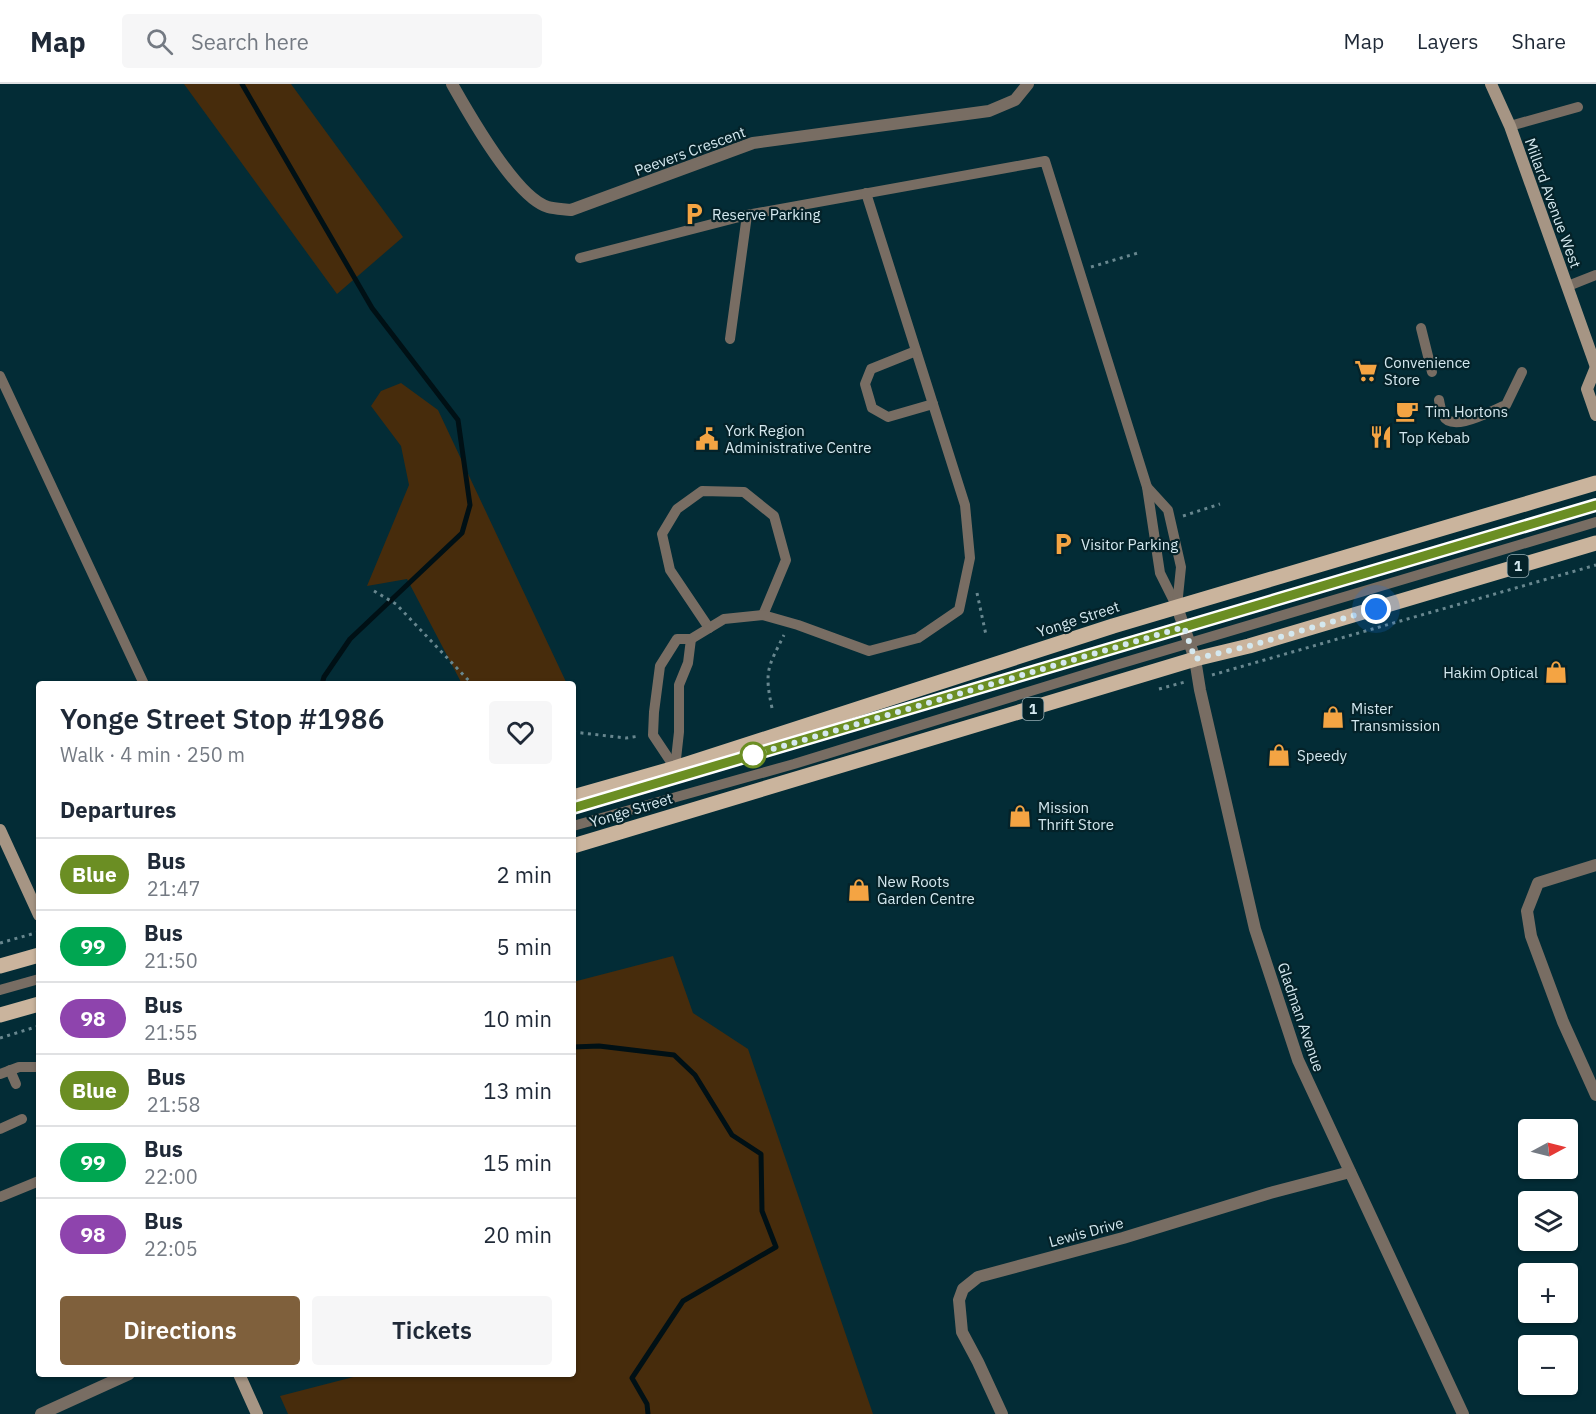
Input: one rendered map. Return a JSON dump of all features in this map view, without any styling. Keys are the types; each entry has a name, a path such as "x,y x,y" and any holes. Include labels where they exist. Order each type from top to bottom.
{"main road":[{"name":"Millard Avenue West","path":"1491,84 1509,126 1596,367 1587,389 1596,415"},
{"name":"Yonge Street","path":"576,796 675,768 1177,607 1596,483"},
{"name":"Yonge Street","path":"576,845 1195,659 1249,646 1596,543"},
{"path":"0,830 36,908"},
{"path":"0,966 36,956"},
{"path":"0,1015 36,1005"},
{"path":"240,1377 257,1414"}],"street":[{"name":"Peevers Crescent","path":"452,84 509,174 533,198 547,207 571,210 753,143 989,111 1015,100 1028,84"},
{"name":"Gladman Avenue","path":"1177,607 1195,659 1200,690 1255,929 1298,1060 1463,1414"},
{"path":"1596,865 1538,883 1527,911 1531,936 1563,1022 1596,1095"},
{"name":"Lewis Drive","path":"1002,1414 962,1332 959,1300 963,1289 978,1277 1123,1238 1270,1193 1350,1172"},
{"path":"41,1414 122,1377"}],"lane":[{"path":"1509,126 1578,107"},
{"path":"580,258 747,214 1045,161 1147,487 1160,573 1177,607"},
{"path":"675,768 653,735 660,666 677,639 691,639 724,619 763,615 790,622 869,651 918,638 959,610 970,558 965,506 866,193"},
{"path":"730,339 747,214"},
{"path":"1568,286 1596,275"},
{"path":"1421,328 1432,372"},
{"path":"916,351 871,369 865,384 872,408 888,417 933,404"},
{"path":"1439,400 1443,417 1449,421 1463,423 1506,405 1522,372"},
{"path":"0,376 143,681"},
{"path":"1147,487 1168,510 1181,567 1177,607"},
{"path":"709,628 670,570 662,534 677,509 702,491 744,492 774,516 786,560 763,615"},
{"path":"576,807 1596,505"},
{"path":"576,825 794,764 1596,522"},
{"path":"675,768 679,732 679,685 688,663 691,639"},
{"path":"0,990 36,980"},
{"path":"16,1084 5,1072 19,1067 35,1069"},
{"path":"0,1128 22,1119"},
{"path":"0,1197 36,1182"}],"path":[{"path":"1079,270 1141,252"},
{"path":"1168,510 1180,517 1220,504"},
{"path":"1278,657 1596,565"},
{"path":"375,591 396,604 469,681"},
{"path":"977,591 986,635"},
{"path":"772,708 768,691 768,667 790,622"},
{"path":"576,732 626,738 653,735"},
{"path":"0,943 36,933"},
{"path":"0,1038 36,1027"}],"shaded area":[{"path":"184,84 291,84 403,237 337,294"},
{"path":"401,383 438,410 566,681 460,681 407,579 367,586 409,485 401,446 371,406 381,391"},
{"path":"673,956 693,1013 748,1049 873,1414 288,1414 280,1396 353,1377 576,1377 576,981"}],"waterway":[{"path":"242,84 372,308 458,420 470,505 462,533 350,639 323,681"},
{"path":"576,1047 599,1046 674,1055 695,1075 732,1135 761,1154 762,1211 776,1247 683,1301 632,1378 647,1404 648,1414"}],"bus line":[{"name":"Blue","path":"576,807 1596,505"}],"place":[{"name":"Reserve Parking","path":"694,214"},
{"name":"Convenience Store","path":"1366,371"},
{"name":"Tim Hortons","path":"1407,411"},
{"name":"Top Kebab","path":"1381,437"},
{"name":"York Region Administrative Centre","path":"707,439"},
{"name":"Visitor Parking","path":"1063,544"},
{"name":"Hakim Optical","path":"1556,672"},
{"name":"Mister Transmission","path":"1333,717"},
{"name":"Speedy","path":"1279,755"},
{"name":"Mission Thrift Store","path":"1020,816"},
{"name":"New Roots Garden Centre","path":"859,890"}],"route":[{"path":"753,755 1184,627 1195,659 1249,646 1376,609"}]}
